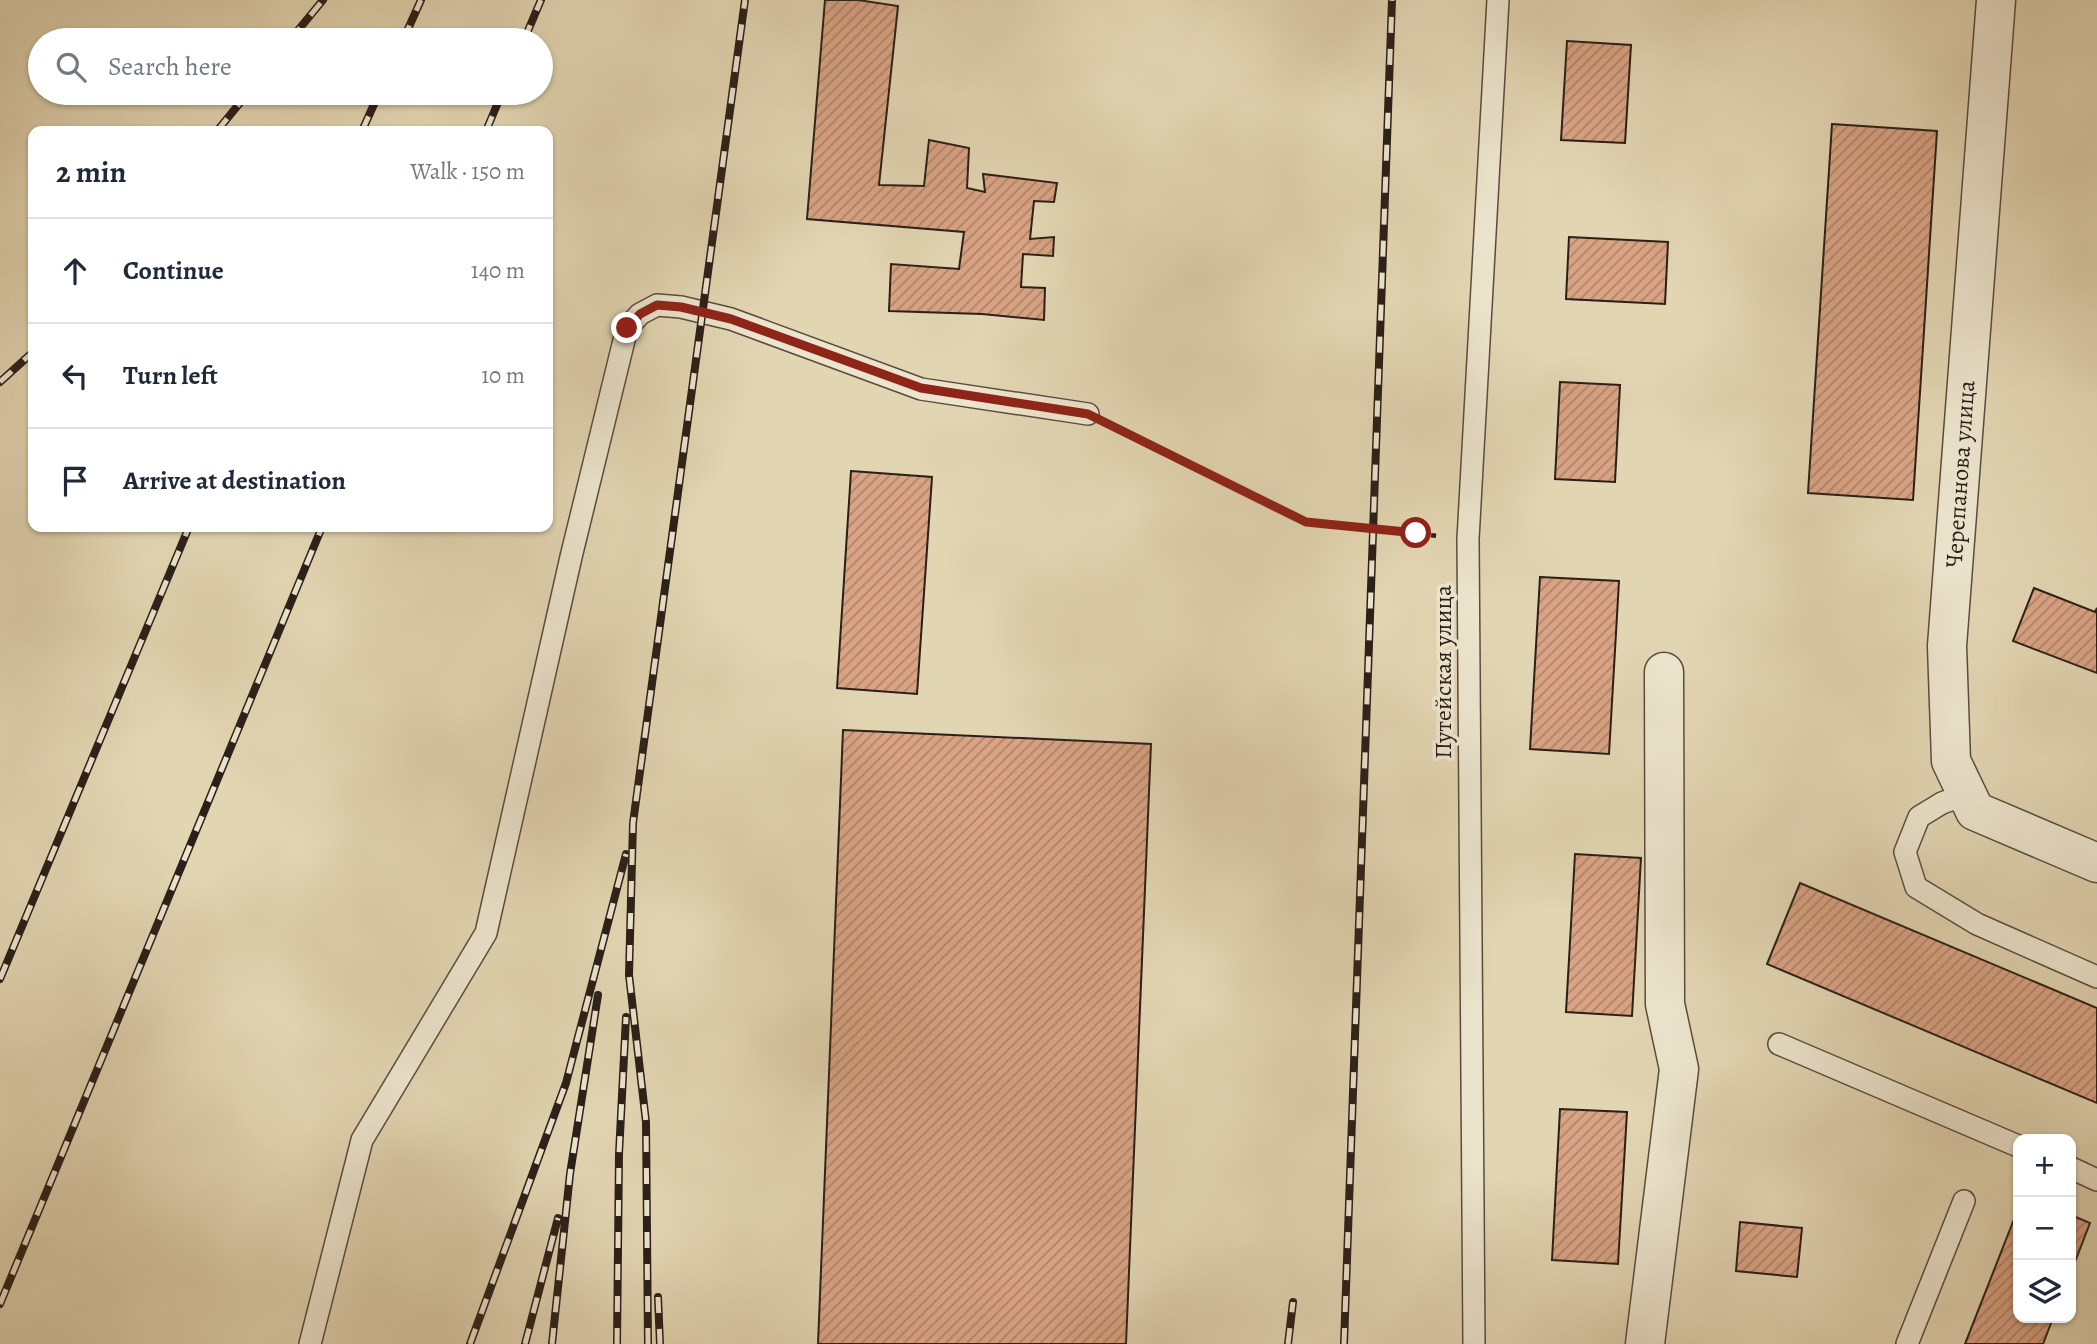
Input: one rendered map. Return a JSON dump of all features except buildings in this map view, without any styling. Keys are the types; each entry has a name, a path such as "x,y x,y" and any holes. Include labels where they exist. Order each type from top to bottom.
{"street":[{"name":"Черепанова улица","path":"1996,0 1947,646 1951,761 1975,811 2097,863"},
{"path":"1645,1344 1679,1069 1665,1004 1664,672"}],"lane":[{"name":"Путейская улица","path":"1474,1344 1468,538 1498,0"},
{"path":"310,1344 362,1140 485,933 571,556 627,328 640,314 657,305 681,307 731,319 921,388 1088,414"},
{"path":"1967,794 1942,803 1919,817 1905,852 1916,887 1976,925 2097,977"},
{"path":"1780,1044 2013,1144"},
{"path":"2076,1170 2097,1180"},
{"path":"1907,1344 1964,1201"}],"path":[{"path":"1088,414 1306,522 1468,538"}],"railway":[{"path":"300,28 323,0"},
{"path":"408,28 421,0"},
{"path":"529,28 541,0"},
{"path":"648,1344 646,1122 629,975 633,823 745,0"},
{"path":"1344,1344 1392,0"},
{"path":"221,126 238,105"},
{"path":"364,126 374,105"},
{"path":"488,126 497,105"},
{"path":"0,382 28,357"},
{"path":"0,979 187,532"},
{"path":"0,1304 320,532"},
{"path":"470,1344 566,1083 626,854"},
{"path":"552,1344 570,1174 598,995"},
{"path":"617,1344 619,1154 626,1017"},
{"path":"525,1344 558,1218"},
{"path":"658,1297 660,1344"},
{"path":"1288,1344 1293,1302"}],"route":[{"path":"627,328 640,314 657,305 681,307 731,319 921,388 1088,414 1306,522 1416,533"}]}
